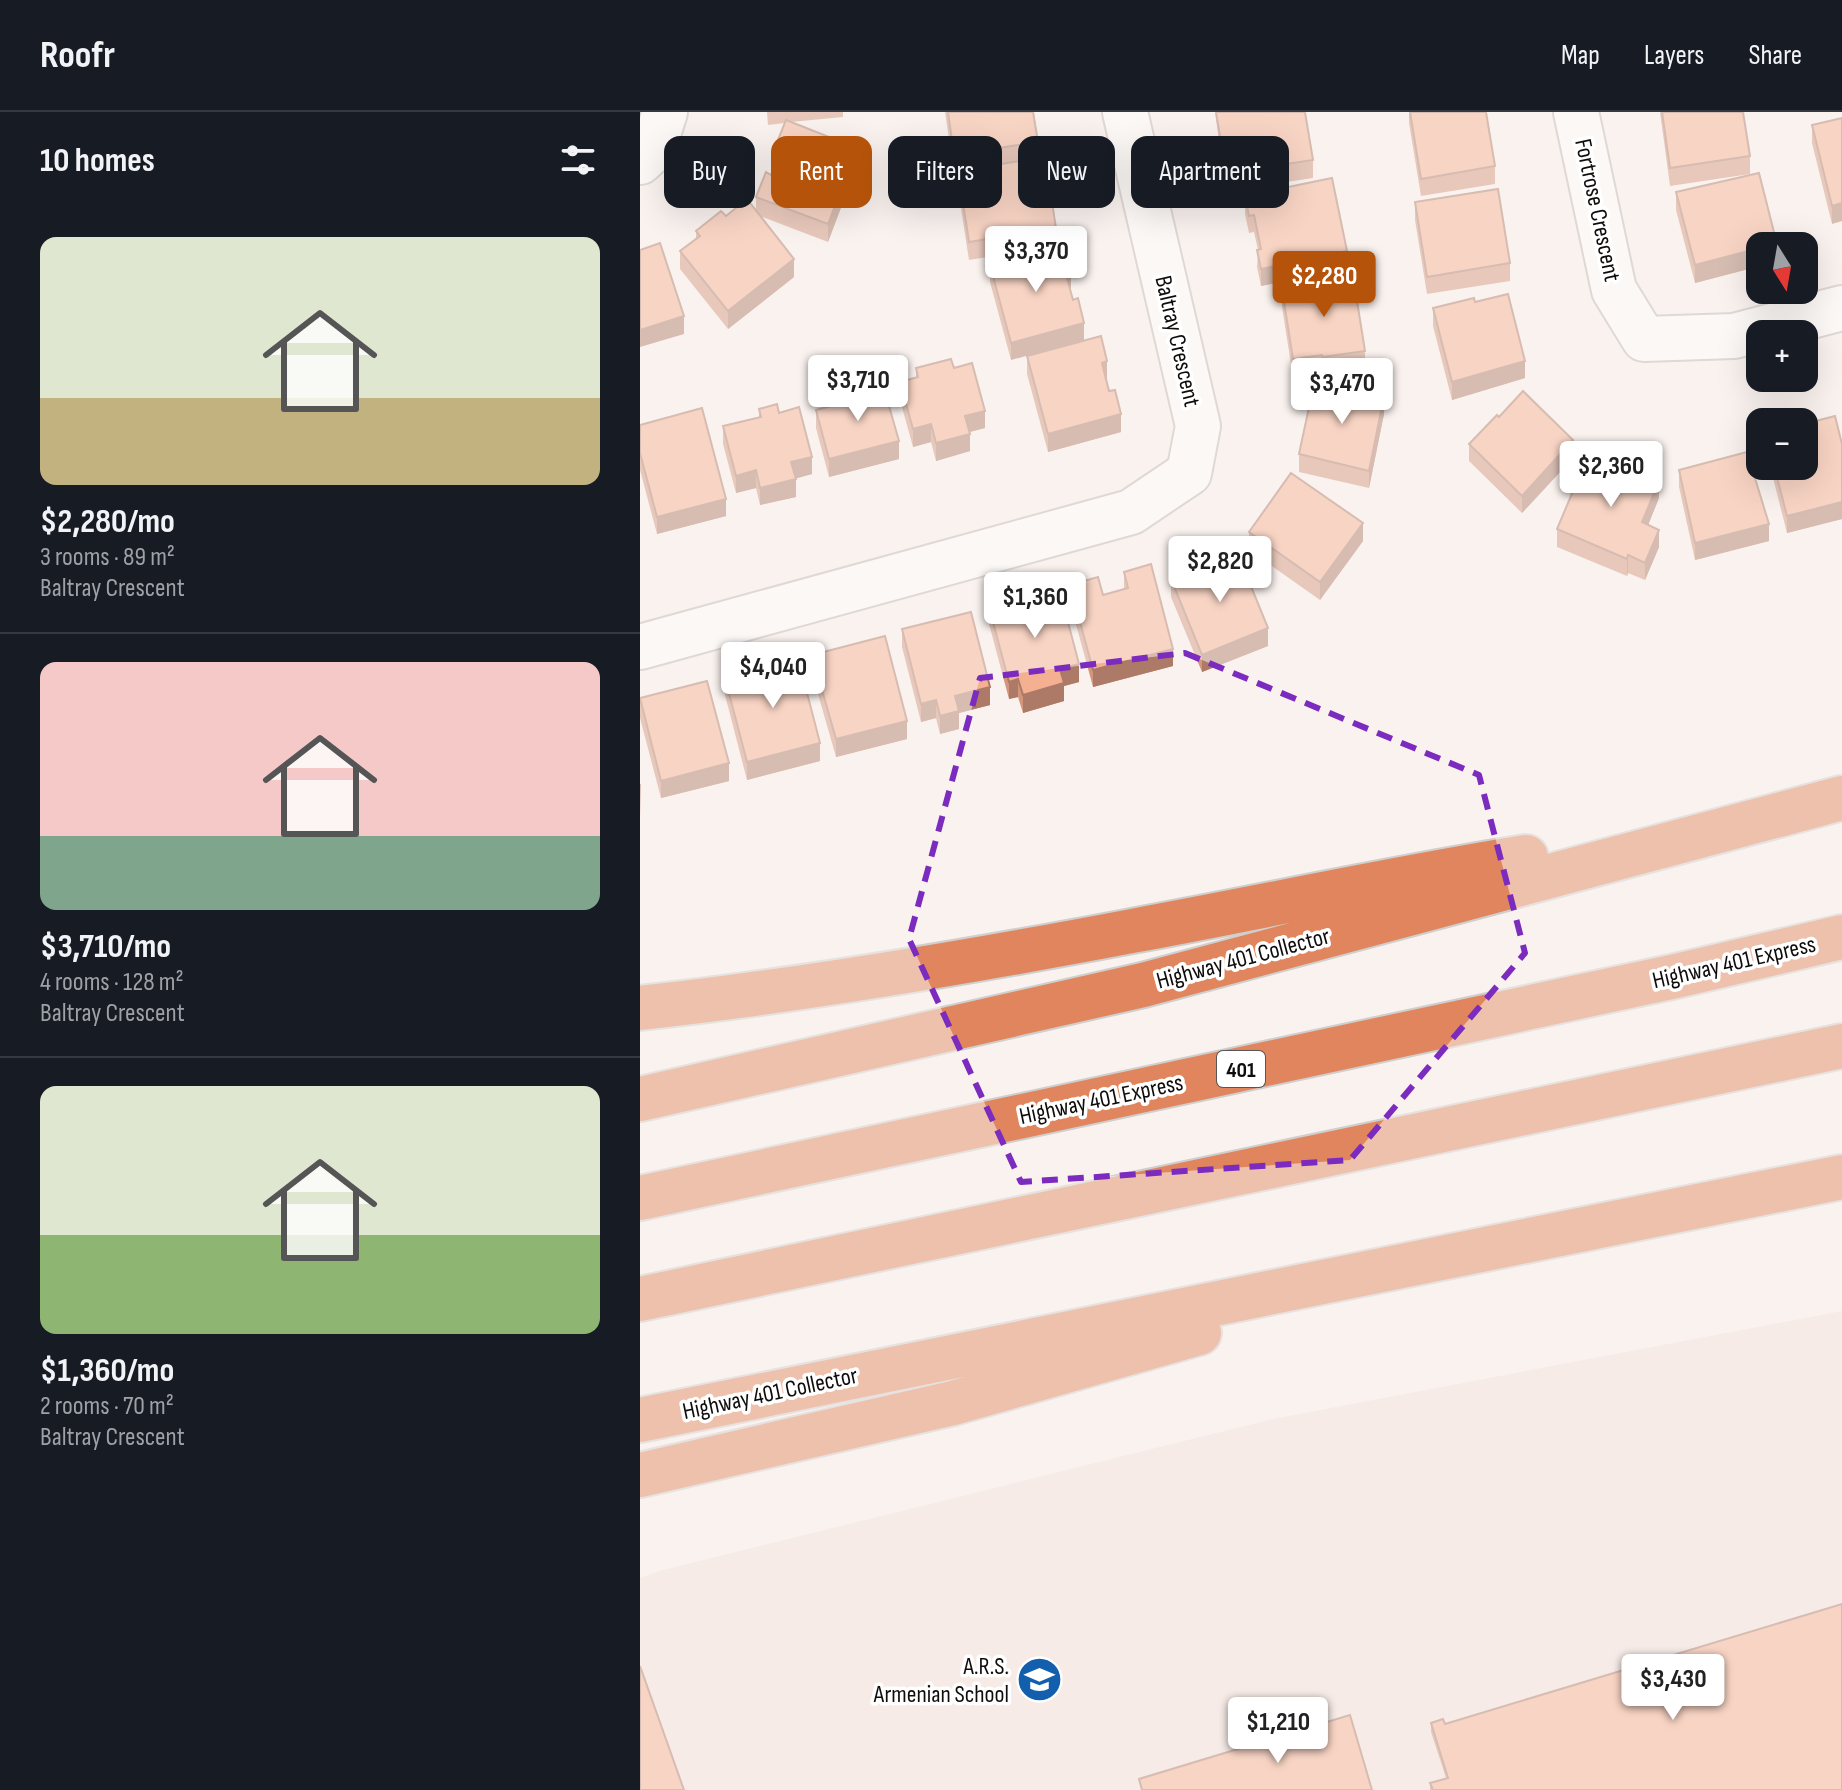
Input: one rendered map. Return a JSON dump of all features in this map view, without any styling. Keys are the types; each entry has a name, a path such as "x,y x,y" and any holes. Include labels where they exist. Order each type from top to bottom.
{"highway":[{"name":"Highway 401 Collector","path":"640,1099 1143,985 1842,798"},
{"path":"640,1008 805,987 1130,932 1454,869 1757,821"},
{"name":"Highway 401 Express","path":"640,1198 1660,979 1842,937"},
{"path":"640,1299 1842,1046"},
{"name":"Highway 401 Collector","path":"640,1420 1842,1177"},
{"path":"640,1475 953,1403 1526,1239"}],"street":[{"path":"640,162 653,150 665,112"},
{"name":"Baltray Crescent","path":"640,647 1131,512 1189,473 1198,426 1125,112"},
{"name":"Fortrose Crescent","path":"1576,112 1614,290 1644,339 1734,336 1842,308"}],"highlighted area":[{"path":"1185,653 1479,775 1525,953 1350,1160 1021,1182 909,939 980,678"}],"shaded area":[{"path":"1842,1311 1842,1790 640,1790 640,1578 1273,1419"}],"building":[{"path":"948,112 1033,112 1037,136 1018,136 1018,145 1002,148 1002,136 951,136"},
{"path":"1216,112 1305,112 1313,160 1289,164 1289,136 1220,136"},
{"path":"1410,112 1486,112 1495,166 1421,179"},
{"path":"1662,112 1743,112 1750,156 1670,168"},
{"path":"1842,118 1842,203 1832,206 1812,125"},
{"path":"786,120 827,136 780,136"},
{"path":"1018,161 1018,208 1053,208 1056,228 969,242 964,208 1002,208 1002,164"},
{"path":"766,172 771,175 771,203 756,197"},
{"path":"1759,173 1774,232 1746,232 1746,252 1695,265 1676,192"},
{"path":"1332,178 1347,251 1261,269 1257,250 1261,249 1254,215 1249,216 1247,208 1289,208 1289,187"},
{"path":"1498,189 1510,263 1427,277 1415,202"},
{"path":"736,208 754,208 794,259 728,311 680,251 700,236 696,231 721,211 726,216"},
{"path":"785,208 834,208 828,224"},
{"path":"660,243 684,316 640,330 640,250"},
{"path":"1064,245 1071,270 1065,271 1073,300 1078,298 1084,323 1011,343 990,265"},
{"path":"1353,276 1365,351 1293,359 1282,289"},
{"path":"1508,294 1525,361 1452,382 1433,308"},
{"path":"1101,336 1107,361 1102,363 1109,391 1115,390 1121,414 1048,434 1027,356"},
{"path":"951,359 954,368 972,363 985,411 965,416 970,434 936,443 931,424 913,429 900,382 918,377 916,368"},
{"path":"871,384 874,395 885,392 899,441 829,459 816,410 853,400 850,389"},
{"path":"1314,384 1384,396 1369,471 1299,454"},
{"path":"1523,391 1573,440 1522,496 1469,444"},
{"path":"777,404 779,413 799,407 812,457 791,462 796,479 760,488 756,470 736,476 723,426 761,417 759,409"},
{"path":"702,408 726,499 657,517 640,453 640,425"},
{"path":"1835,416 1842,444 1842,502 1787,516 1778,480 1818,480 1818,420"},
{"path":"1590,451 1659,481 1642,522 1659,530 1645,563 1628,555 1627,559 1557,529"},
{"path":"1746,452 1746,480 1756,480 1769,524 1695,543 1679,470"},
{"path":"1291,473 1363,523 1320,582 1249,532"},
{"path":"1237,552 1268,628 1202,655 1171,579"},
{"path":"1151,564 1173,649 1093,670 1070,585 1098,577 1103,595 1128,588 1124,572"},
{"path":"1059,588 1079,664 1060,669 1064,683 1023,695 1018,679 1009,682 989,607"},
{"path":"971,612 990,687 955,696 959,711 940,716 936,700 921,704 902,629"},
{"path":"885,636 907,721 836,739 812,655"},
{"path":"798,658 820,743 747,762 725,678"},
{"path":"707,681 729,763 661,781 640,698"},
{"path":"1842,1604 1842,1790 1433,1790 1430,1783 1448,1778 1431,1723 1443,1719 1445,1724"},
{"path":"640,1666 684,1790 640,1790"},
{"path":"1350,1715 1372,1790 1142,1790 1139,1779"}],"place":[{"name":"A.R.S. Armenian School","path":"1040,1680"}]}
